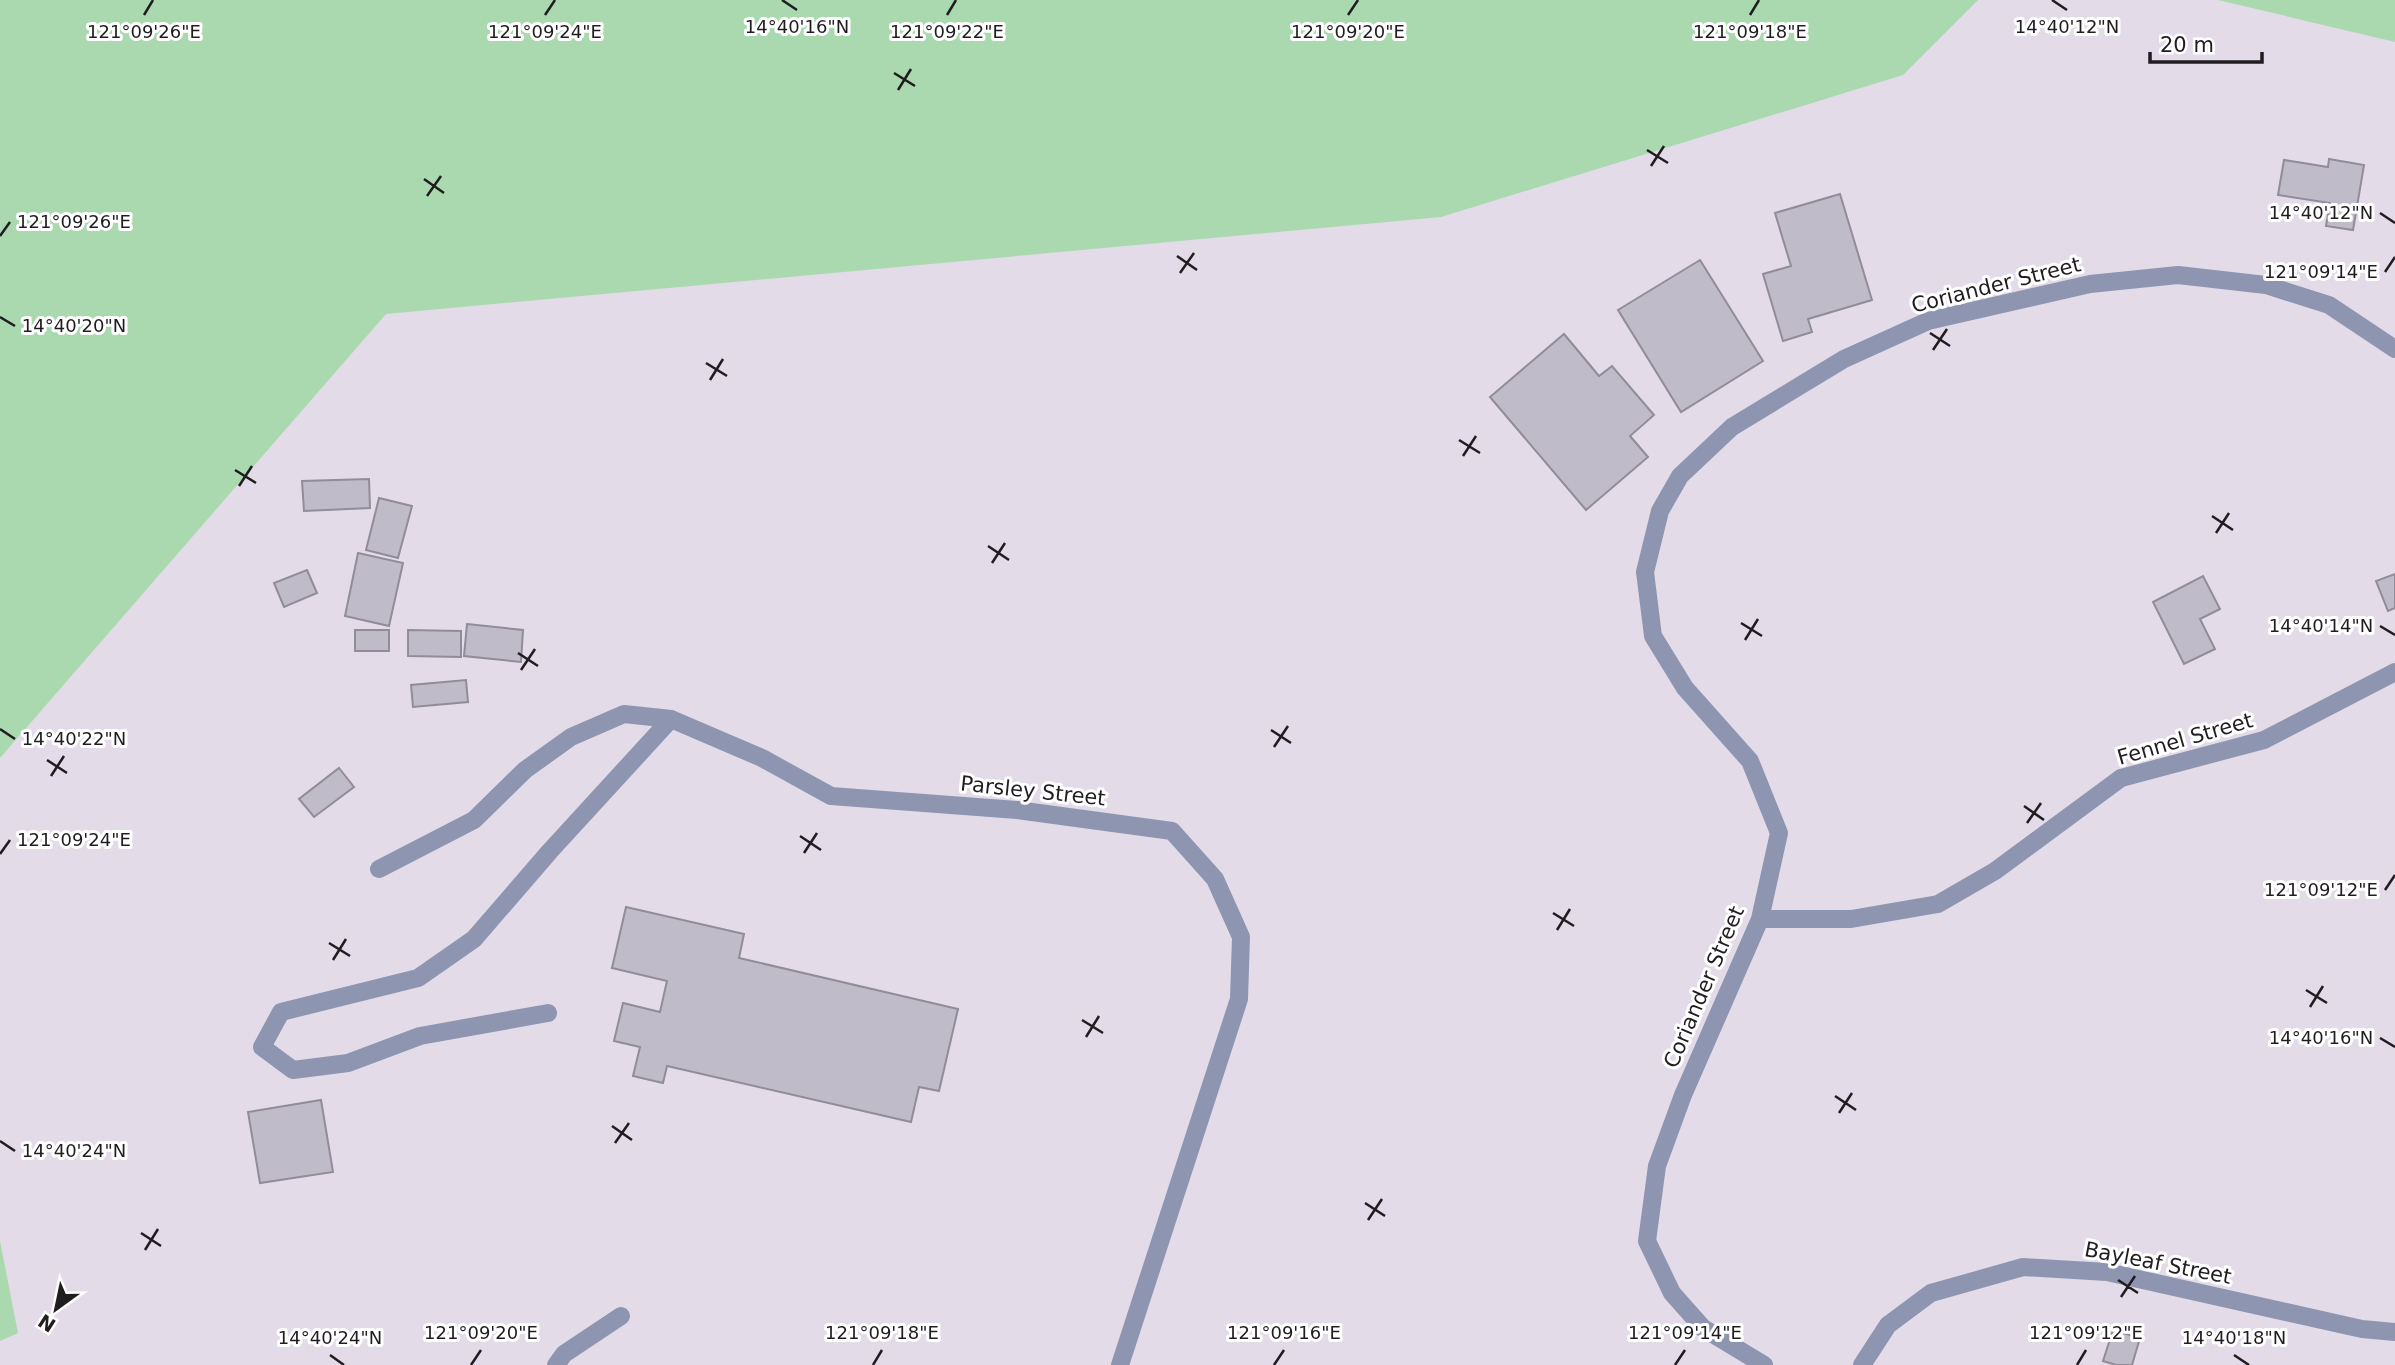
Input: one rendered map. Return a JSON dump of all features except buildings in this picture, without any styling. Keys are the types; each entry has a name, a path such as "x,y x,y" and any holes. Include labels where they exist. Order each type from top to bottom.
{"street":[{"name":"Coriander Street","path":"1764,1365 1703,1328 1672,1293 1647,1241 1657,1166 1683,1095 1760,919 1779,833 1750,761 1685,688 1653,636 1645,572 1660,511 1680,476 1732,427 1844,359 1928,321 2090,284 2178,275 2266,285 2329,305 2395,349"},
{"name":"Fennel Street","path":"1760,919 1852,919 1938,904 1995,872 2121,778 2264,740 2395,672"},
{"name":"Parsley Street","path":"379,869 474,820 525,770 571,737 624,714 671,719 762,758 831,796 1017,810 1172,831 1215,879 1241,937 1239,999 1120,1365"},
{"path":"548,1013 421,1037 348,1063 293,1070 262,1046 281,1012 418,978 474,939 671,719"},
{"name":"Bayleaf Street","path":"1863,1365 1888,1325 1931,1293 2023,1267 2107,1272 2362,1329 2395,1332"},
{"path":"556,1365 564,1354 621,1316"}],"green space":[{"path":"0,0 1978,0 1903,75 1441,217 386,314 0,758"},
{"path":"2218,0 2395,0 2395,42"},
{"path":"0,1241 18,1333 0,1341"}]}
